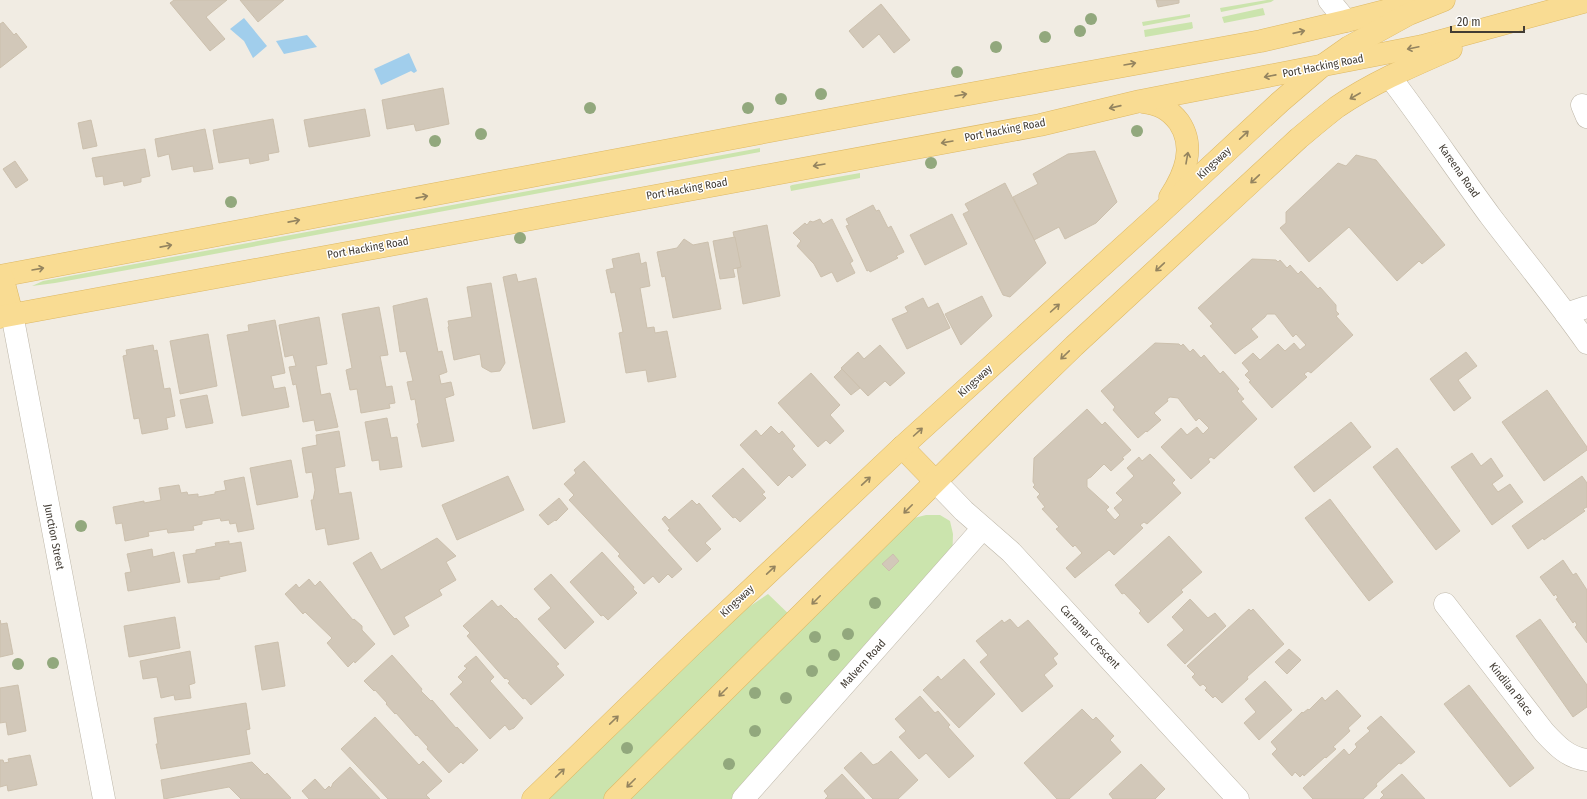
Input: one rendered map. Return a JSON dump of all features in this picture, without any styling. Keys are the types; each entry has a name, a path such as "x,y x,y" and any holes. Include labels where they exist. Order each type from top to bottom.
{"main road":[{"path":"1,276 909,105 1261,41 1427,0"},
{"path":"1367,49 1409,14 1444,0"},
{"path":"1367,49 1422,46 1587,1"},
{"path":"615,799 1074,346 1299,138 1338,107 1390,77 1518,20"},
{"name":"Kareena Road","path":"1346,21 1390,77"},
{"name":"Port Hacking Road","path":"6,315 1040,124 1140,101 1322,66 1367,49"},
{"name":"Kingsway","path":"534,799 692,644 902,447 1156,217 1275,106 1322,66"},
{"path":"1140,101 1154,103 1168,110 1182,126 1188,141 1188,154 1182,174 1173,192 1156,217"},
{"name":"Junction Street","path":"1,276 6,315"},
{"path":"902,447 936,481"}],"street":[{"name":"Kareena Road","path":"1329,0 1346,21"},
{"name":"Kareena Road","path":"1390,77 1491,217 1587,343"},
{"path":"1566,314 1587,307"},
{"name":"Junction Street","path":"6,315 104,799"},
{"name":"Carramar Crescent","path":"936,481 964,511 1011,552 1238,799"},
{"name":"Malvern Road","path":"745,798 983,528"},
{"name":"Kindilan Place","path":"1445,604 1544,732 1568,754 1578,759 1587,760"}],"green space":[{"path":"1274,0 1271,2 1221,12 1220,8"},
{"path":"1263,8 1265,15 1224,23 1222,17"},
{"path":"1190,14 1190,17 1143,26 1142,22"},
{"path":"1192,22 1193,28 1191,29 1145,37 1144,30"},
{"path":"760,148 760,152 166,263 32,286 43,281"},
{"path":"860,173 860,178 791,191 790,186 792,185"},
{"path":"926,515 940,515 950,521 953,534 952,564 743,799 533,799 692,645 768,594 795,620 894,523"}],"water":[{"path":"244,18 267,46 253,58 244,41 230,29"},
{"path":"307,35 317,47 284,54 276,41"},
{"path":"409,53 417,71 414,73 411,71 381,85 374,69"}],"building":[{"path":"174,0 227,0 206,17 225,39 210,51 170,3"},
{"path":"240,0 284,0 258,22"},
{"path":"1156,0 1179,0 1179,3 1158,7"},
{"path":"881,4 910,40 894,53 879,34 863,48 849,31"},
{"path":"3,22 14,35 16,33 27,47 0,68 0,24"},
{"path":"443,88 449,124 416,131 414,124 387,129 382,100"},
{"path":"365,109 370,136 309,147 304,120"},
{"path":"273,119 279,152 268,154 269,160 250,164 249,158 219,163 213,130"},
{"path":"91,120 97,146 83,149 78,123"},
{"path":"205,129 213,169 194,172 193,166 172,170 169,154 158,157 155,139"},
{"path":"145,149 150,176 141,178 141,182 124,186 123,181 104,185 103,176 96,177 92,158"},
{"path":"1095,151 1117,202 1096,223 1065,239 1059,227 1034,240 1013,197 1038,184 1033,174 1068,154"},
{"path":"1356,155 1376,160 1445,245 1422,264 1419,261 1397,281 1349,227 1309,262 1280,228 1286,223 1286,212 1338,163 1346,166"},
{"path":"15,161 28,180 16,188 3,169"},
{"path":"1005,183 1046,263 1010,297 1003,295 963,214 969,211 965,204"},
{"path":"873,205 876,211 879,210 888,228 891,226 904,252 896,256 898,258 870,272 869,270 867,271 846,226 849,225 846,219"},
{"path":"952,214 967,244 925,265 910,235"},
{"path":"820,219 823,224 832,219 853,261 850,263 855,273 837,282 832,272 821,277 814,264 797,246 801,241 793,233 805,223 807,225 810,221 813,222"},
{"path":"767,225 780,296 743,304 737,268 741,267 733,232"},
{"path":"735,237 741,267 733,269 735,277 720,279 713,241"},
{"path":"684,239 693,245 708,242 721,309 673,318 665,276 662,277 657,252 677,248"},
{"path":"639,253 641,264 646,262 650,286 640,288 647,328 654,327 655,333 667,331 676,377 648,382 646,370 626,373 619,333 623,332 615,292 611,293 606,270 614,268 612,259"},
{"path":"1252,259 1276,260 1278,262 1280,260 1287,268 1290,265 1298,274 1301,271 1318,289 1320,287 1336,305 1336,311 1339,314 1336,316 1353,335 1311,373 1308,371 1304,374 1307,377 1272,408 1249,382 1251,381 1245,375 1249,371 1242,363 1253,353 1260,360 1278,344 1285,351 1294,343 1300,350 1306,345 1296,334 1293,337 1275,314 1267,314 1251,329 1258,337 1235,354 1210,326 1213,324 1198,308"},
{"path":"516,274 518,282 536,278 565,422 533,429 503,277"},
{"path":"491,283 505,363 500,371 491,372 482,367 480,354 454,360 448,321 472,317 467,287"},
{"path":"982,296 992,316 961,345 945,314"},
{"path":"427,298 438,352 442,351 447,372 439,375 441,384 451,382 454,395 445,398 454,441 422,447 417,424 419,423 415,399 411,400 407,382 413,381 406,351 400,352 393,306"},
{"path":"923,298 928,308 938,303 950,328 907,349 892,319 908,312 905,307"},
{"path":"379,307 388,355 380,356 386,387 392,386 395,403 389,404 390,408 361,413 357,389 350,390 346,370 352,368 342,314"},
{"path":"319,317 327,364 316,366 321,395 330,393 338,427 316,431 314,420 303,422 296,384 293,385 289,367 296,366 293,355 285,357 279,325"},
{"path":"275,320 285,373 271,376 274,389 285,387 289,407 242,416 227,335 249,331 248,325"},
{"path":"208,334 217,386 180,394 170,341"},
{"path":"1155,343 1179,344 1181,346 1183,344 1190,352 1193,349 1201,358 1204,355 1220,374 1223,371 1239,389 1237,391 1244,399 1241,401 1257,419 1214,459 1211,457 1208,459 1210,462 1191,479 1161,447 1181,428 1187,435 1197,427 1203,434 1209,428 1199,418 1196,421 1178,398 1170,397 1167,399 1168,401 1154,413 1161,420 1138,438 1113,410 1115,407 1101,391"},
{"path":"153,345 154,351 157,350 164,389 170,388 175,416 166,418 168,429 142,434 139,418 134,419 123,356 127,355 126,350"},
{"path":"880,345 905,373 890,386 885,381 868,396 841,368 858,352 864,359"},
{"path":"1466,352 1477,366 1458,380 1471,398 1454,411 1430,379"},
{"path":"842,369 860,388 851,395 834,377"},
{"path":"811,373 840,405 830,415 844,431 830,444 826,440 818,447 778,403"},
{"path":"1547,390 1587,447 1587,450 1544,481 1502,422"},
{"path":"207,395 213,423 186,428 180,400"},
{"path":"1087,409 1102,425 1105,422 1131,450 1111,471 1104,464 1087,479 1087,487 1109,507 1106,510 1115,520 1120,515 1114,508 1123,500 1116,493 1134,476 1127,468 1139,457 1142,461 1150,454 1175,480 1172,483 1181,493 1147,524 1144,522 1140,525 1143,528 1114,555 1109,550 1075,578 1066,568 1082,553 1075,545 1073,547 1056,529 1059,527 1042,509 1045,507 1037,497 1040,494 1033,487 1035,485 1033,482 1034,458"},
{"path":"387,418 391,438 397,437 402,467 380,470 379,460 372,461 365,422"},
{"path":"1351,422 1371,447 1314,492 1294,467"},
{"path":"771,426 779,434 782,431 795,446 792,449 806,465 792,478 789,475 778,486 740,445 756,430 761,436"},
{"path":"339,431 345,466 335,468 339,494 351,492 359,539 328,545 325,528 316,530 311,500 313,500 315,490 312,472 306,473 302,448 317,445 316,435"},
{"path":"1397,448 1460,531 1436,550 1373,467"},
{"path":"1472,453 1481,466 1491,458 1503,476 1492,484 1498,492 1510,484 1523,502 1492,525 1451,467"},
{"path":"291,460 298,497 257,505 250,468"},
{"path":"584,461 682,569 672,578 668,574 659,583 653,576 644,584 618,556 620,554 569,500 574,495 564,484 576,473 574,470"},
{"path":"743,468 765,492 762,494 766,498 740,522 735,517 733,518 712,496"},
{"path":"508,476 524,510 457,540 442,505"},
{"path":"1582,476 1587,483 1587,507 1583,509 1585,511 1544,540 1543,538 1528,549 1512,526"},
{"path":"244,477 254,529 238,532 236,523 230,524 229,520 221,521 220,518 202,521 202,524 193,526 194,530 168,533 167,529 148,532 149,536 125,541 122,523 116,524 113,507 144,501 144,503 161,500 159,488 179,485 181,493 187,492 188,495 198,494 198,497 215,494 215,492 226,490 224,481"},
{"path":"559,498 568,509 556,521 555,520 548,525 539,515"},
{"path":"1330,499 1393,582 1369,601 1305,518"},
{"path":"692,500 697,505 699,503 721,529 705,543 711,549 697,562 668,530 670,529 662,519 665,516 669,520"},
{"path":"1169,536 1202,572 1181,590 1183,592 1148,623 1139,613 1141,611 1124,593 1122,594 1115,585"},
{"path":"437,538 456,556 446,562 456,580 439,590 442,595 404,617 409,626 394,635 353,563 371,552 381,570"},
{"path":"229,541 229,544 241,542 246,571 219,577 220,579 188,583 183,555 196,553 196,550 216,546 215,543"},
{"path":"152,549 153,557 174,552 180,582 128,591 125,573 131,572 127,554"},
{"path":"602,552 634,587 633,589 637,593 608,620 603,615 601,616 570,582"},
{"path":"893,554 899,561 889,571 882,564"},
{"path":"1563,560 1573,575 1576,573 1587,590 1587,643 1575,627 1577,625 1575,621 1573,623 1556,599 1558,598 1556,594 1554,596 1540,577"},
{"path":"551,574 594,622 565,649 538,619 551,608 534,589"},
{"path":"309,579 315,586 320,581 353,620 354,619 362,626 362,630 375,644 355,663 354,661 348,667 327,643 332,638 305,612 303,614 285,594 296,584 299,588"},
{"path":"1190,599 1208,618 1215,613 1226,626 1185,664 1167,645 1184,630 1172,617"},
{"path":"492,600 498,607 501,605 515,619 516,618 559,664 556,666 564,675 531,705 508,683 510,681 506,678 505,679 467,636 470,633 463,626"},
{"path":"1249,609 1251,611 1253,609 1284,644 1247,677 1248,679 1222,703 1215,696 1213,698 1205,690 1207,688 1203,684 1200,686 1192,677 1195,674 1187,666"},
{"path":"175,617 180,648 129,657 124,626"},
{"path":"1010,619 1018,628 1028,620 1058,654 1053,658 1057,664 1044,675 1053,686 1022,712 980,662 988,655 976,641 1002,620 1004,623"},
{"path":"1540,619 1587,685 1587,707 1573,717 1516,636"},
{"path":"0,620 1,624 7,623 13,654 0,657"},
{"path":"278,642 285,686 262,690 255,646"},
{"path":"1289,649 1301,660 1287,674 1275,662"},
{"path":"190,651 195,683 189,685 191,698 175,700 174,695 161,698 157,677 143,679 140,661"},
{"path":"392,655 422,689 421,691 431,701 432,700 456,728 457,727 478,750 463,764 461,762 449,773 427,749 428,747 417,735 416,736 396,713 395,714 375,690 374,691 364,681"},
{"path":"476,656 494,677 490,681 523,718 514,728 509,730 505,725 490,739 450,694 463,682 458,677 467,668 464,666"},
{"path":"964,659 995,694 959,728 923,690 938,676 941,680"},
{"path":"1265,681 1292,710 1259,740 1244,723 1256,712 1245,699"},
{"path":"18,685 26,731 8,735 6,722 0,723 0,688"},
{"path":"1469,685 1534,768 1510,787 1444,704"},
{"path":"1337,690 1361,716 1348,728 1350,731 1333,747 1336,749 1326,758 1325,757 1304,776 1303,774 1300,777 1295,772 1292,776 1272,754 1277,749 1271,742 1302,712 1303,713 1308,709 1309,710 1322,697 1325,701"},
{"path":"920,696 935,713 938,711 950,725 948,727 974,756 949,778 926,753 919,759 899,737 906,731 895,719"},
{"path":"246,703 250,729 246,730 250,754 161,769 156,744 158,744 154,718"},
{"path":"1082,709 1093,720 1096,717 1114,736 1110,740 1121,752 1069,799 1057,799 1024,763"},
{"path":"1381,716 1415,752 1401,764 1399,763 1376,784 1377,786 1363,799 1313,799 1303,788 1344,749 1349,755 1357,747 1355,744 1370,731 1367,728"},
{"path":"375,717 419,765 423,761 442,781 426,795 430,799 388,799 341,749"},
{"path":"891,751 918,780 898,799 873,799 844,768 861,752 873,765 878,763"},
{"path":"30,755 37,785 8,791 7,785 0,787 0,760 3,760 4,763 9,762 8,759"},
{"path":"252,762 265,775 267,773 291,798 241,799 229,787 164,799 161,780"},
{"path":"1141,764 1165,789 1155,799 1113,799 1109,794"},
{"path":"350,767 380,799 309,799 302,791 315,779 325,790 329,786 331,788 333,783"},
{"path":"842,774 865,799 825,799 828,796 824,791"},
{"path":"1402,774 1425,799 1380,799 1384,795 1381,792"}]}
